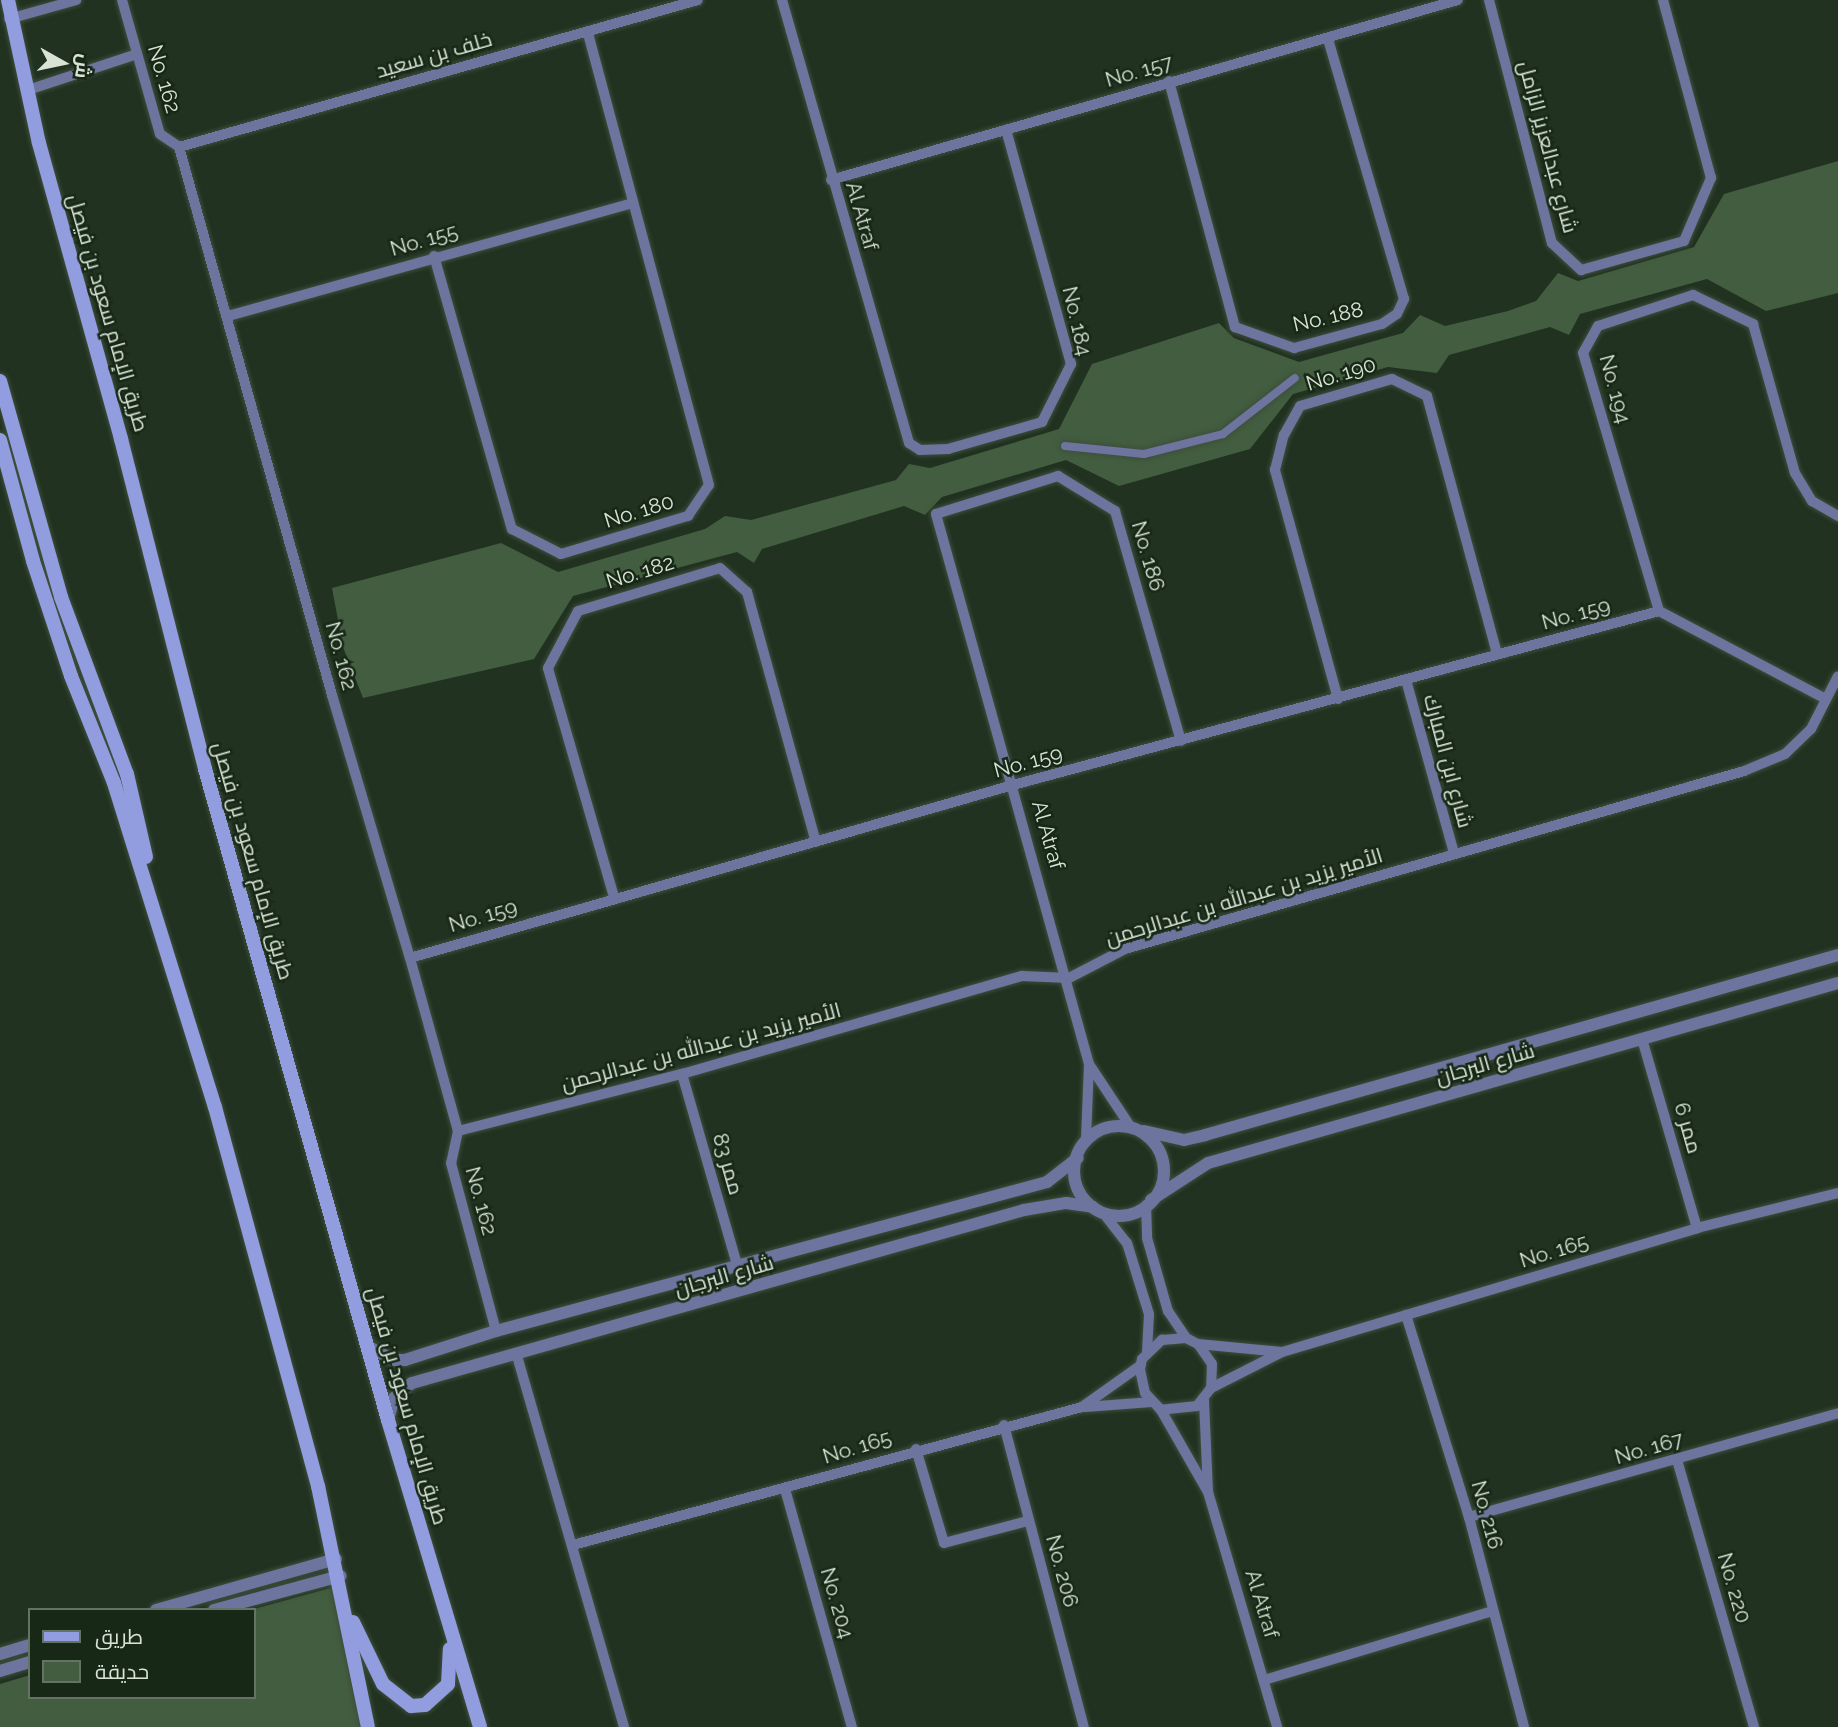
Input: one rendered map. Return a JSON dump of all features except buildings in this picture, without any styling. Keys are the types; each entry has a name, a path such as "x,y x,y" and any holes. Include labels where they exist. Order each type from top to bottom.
{"main road":[{"name":"طريق الإمام سعود بن فيصل","path":"8,0 9,19 208,781 388,1420 480,1727"},
{"path":"0,381 61,597 127,774 155,909"},
{"path":"0,440 33,561 71,676 114,783 218,1120 336,1559 368,1727"},
{"path":"347,1612 383,1684 411,1706 425,1705 448,1684 450,1630"}],"street":[{"path":"9,19 76,0"},
{"name":"No. 162","path":"122,0 160,134 179,147 332,695 411,958 458,1131 451,1163 496,1331"},
{"name":"خلف بن سعيد","path":"179,147 698,0"},
{"name":"Al Atraf","path":"782,0 831,180 909,443"},
{"name":"No. 157","path":"831,180 1458,0"},
{"name":"شارع عبدالعزيز الزامل","path":"1489,0 1552,243 1581,270 1684,241 1711,178 1662,0"},
{"name":"No. 180","path":"434,257 512,529 561,554 688,516 709,485 588,32"},
{"name":"No. 188","path":"1169,81 1235,327 1294,348 1382,324 1397,314 1404,299 1328,39"},
{"path":"28,90 137,54"},
{"name":"No. 184","path":"909,443 920,450 948,449 1042,422 1071,364 1006,130"},
{"name":"No. 155","path":"228,316 632,203"},
{"name":"No. 194","path":"1659,611 1583,353 1598,326 1693,295 1754,324 1795,473 1812,501 1838,516"},
{"path":"1065,446 1144,454 1223,434 1295,378"},
{"name":"No. 190","path":"1338,699 1275,470 1284,435 1300,407 1392,379 1427,396 1497,654"},
{"name":"No. 186","path":"943,537 936,514 1058,477 1115,511 1181,741"},
{"name":"Al Atraf","path":"943,537 1069,978 1089,1064"},
{"name":"No. 182","path":"614,897 548,668 578,611 720,568 747,592 816,842"},
{"path":"1659,611 1826,699"},
{"name":"No. 159","path":"411,958 614,897 1013,785 1659,611"},
{"name":"الأمير يزيد بن عبدالله بن عبدالرحمن","path":"458,1131 682,1074 1022,976 1069,978 1125,949 1744,771 1785,754 1811,729 1838,676"},
{"name":"شارع ابن المبارك","path":"1406,680 1454,853"},
{"name":"شارع البرجان","path":"1098,1211 1077,1187 1078,1158 1086,1139 1098,1129 1130,1126 1184,1140 1838,955"},
{"name":"شارع البرجان","path":"388,1420 394,1398 412,1383 517,1356 1024,1210 1066,1203 1127,1216 1177,1179 1208,1163 1838,983"},
{"name":"ممر 6","path":"1642,1039 1697,1228"},
{"path":"1089,1064 1130,1126"},
{"path":"1086,1139 1089,1064"},
{"name":"ممر 83","path":"682,1074 737,1265"},
{"path":"1144,1131 1163,1164 1163,1178 1148,1203 1147,1238 1168,1311 1186,1338 1198,1344 1282,1352"},
{"name":"شارع البرجان","path":"369,1347 393,1360 405,1360 496,1331 1047,1182 1078,1158"},
{"name":"No. 165","path":"1282,1352 1697,1228 1838,1193"},
{"path":"1098,1211 1130,1255 1149,1314 1147,1352 1141,1365 1140,1382 1156,1406"},
{"name":"No. 216","path":"1406,1315 1469,1517 1524,1727"},
{"path":"1147,1352 1162,1340 1186,1338"},
{"path":"1082,1407 1156,1406 1186,1410 1204,1399 1211,1388 1212,1363 1198,1344"},
{"path":"1211,1388 1282,1352"},
{"path":"517,1356 624,1727"},
{"name":"No. 165","path":"573,1545 785,1489 1004,1425 1082,1407 1141,1365"},
{"name":"Al Atraf","path":"1204,1399 1208,1492 1277,1727"},
{"name":"Al Atraf","path":"1156,1406 1208,1492"},
{"name":"No. 167","path":"1469,1517 1838,1413"},
{"name":"No. 206","path":"1004,1425 1084,1727"},
{"path":"916,1449 944,1543 1028,1521"},
{"name":"No. 220","path":"1676,1460 1754,1727"},
{"name":"No. 204","path":"785,1489 852,1727"},
{"path":"163,1608 336,1559"},
{"path":"221,1608 340,1576"},
{"path":"1264,1680 1492,1611"},
{"path":"0,1654 28,1647"},
{"path":"0,1671 28,1663"}],"green space":[{"path":"1838,161 1838,293 1766,311 1707,279 1580,314 1569,335 1550,327 1449,355 1437,373 1388,367 1293,394 1250,449 1119,486 1066,460 942,497 925,515 904,506 762,549 754,563 737,552 573,596 534,659 363,698 343,647 332,588 501,543 558,572 705,529 725,516 751,520 896,480 909,464 930,468 1059,429 1092,364 1219,323 1234,338 1299,362 1403,333 1420,315 1445,326 1508,311 1536,301 1558,273 1578,281 1694,247 1724,194"},
{"path":"334,1587 373,1727 0,1727 0,1684 28,1676 28,1699 256,1699 256,1608"}]}
